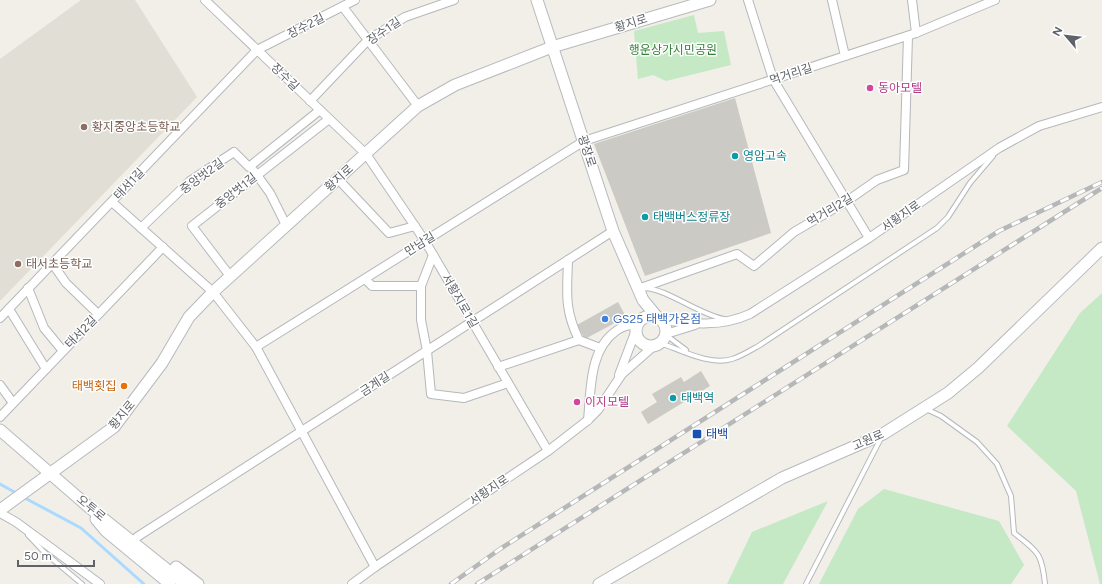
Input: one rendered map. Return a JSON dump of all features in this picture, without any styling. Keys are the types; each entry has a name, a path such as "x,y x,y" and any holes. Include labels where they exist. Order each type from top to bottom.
{"street":[{"name":"장수길","path":"204,0 366,154"},
{"name":"장수2길","path":"257,50 355,0"},
{"name":"장수1길","path":"310,101 368,40 405,17 454,0"},
{"name":"광장로","path":"537,0 613,231 643,300 659,319"},
{"name":"황지로","path":"0,512 114,427 162,363 189,317 212,292 418,106 456,85 552,47 710,0"},
{"path":"748,0 773,79 869,238"},
{"path":"832,0 845,56"},
{"path":"912,0 916,33"},
{"name":"먹거리길","path":"584,141 908,36 995,0"},
{"path":"343,7 418,106"},
{"name":"먹거리2길","path":"638,289 737,254 754,266 794,232 847,201 877,180 904,170 908,36"},
{"name":"태서1길","path":"0,318 257,50"},
{"name":"서황지로","path":"702,324 737,320 750,314 869,238 999,148 1039,126 1102,107"},
{"path":"286,225 270,193 257,174 249,167 320,110"},
{"name":"중앙벗1길","path":"230,276 192,226 329,119"},
{"name":"만남길","path":"256,348 584,141"},
{"name":"중앙벗2길","path":"141,228 190,181 234,152 249,167"},
{"name":"서황지로1길","path":"366,154 425,241 548,451"},
{"path":"338,179 389,232 415,226"},
{"path":"112,202 212,292 256,348 375,567"},
{"name":"금계길","path":"137,537 613,231"},
{"name":"태서2길","path":"0,417 163,247"},
{"name":"고원로","path":"599,584 782,478 883,434 948,393 978,368 1102,248"},
{"path":"433,255 421,286 422,320 427,351 431,394 464,398 508,383"},
{"path":"568,260 566,304 571,323 579,340"},
{"path":"52,263 66,283 98,314"},
{"path":"365,279 372,286 421,286"},
{"path":"28,288 44,328 63,351"},
{"path":"614,384 637,326 643,300"},
{"path":"9,309 46,369"},
{"path":"588,420 595,363 600,348 608,336 624,326 637,326 647,316 659,319 702,324"},
{"path":"614,384 630,366 660,341 665,324 659,319"},
{"path":"637,326 638,339 641,343 650,346 702,324"},
{"path":"498,367 579,340 600,348"},
{"name":"서황지로","path":"352,584 548,451 588,420 598,410 614,384"},
{"path":"0,385 14,403"},
{"name":"오투로","path":"0,430 50,474 185,584"},
{"path":"73,493 116,519 198,584"},
{"path":"73,493 106,531 170,584"},
{"path":"0,512 16,522 100,584"}],"lane":[{"path":"660,341 708,359 721,361 732,359 760,345 937,228 948,216 970,183 999,148"},
{"path":"638,289 648,288 712,316 737,320"},
{"path":"660,341 693,354"},
{"path":"925,408 941,416 977,442 997,464 1011,496 1014,533 1038,552 1043,565 1045,584"},
{"path":"806,584 883,434"},
{"path":"16,522 44,552 82,584"}],"shaded area":[{"name":"황지중앙초등학교","path":"81,0 135,0 197,97 0,301 0,59"}],"green space":[{"name":"행운상가시민공원","path":"694,15 698,33 724,31 731,65 666,81 653,75 638,79 634,31"},
{"path":"1102,293 1102,584 1100,584 1076,491 1007,426 1080,313"},
{"path":"884,489 999,521 1024,565 1011,584 819,584 858,509"},
{"path":"828,501 783,584 727,584 752,532"}],"building":[{"name":"태백버스정류장","path":"735,98 771,233 645,276 594,144"},
{"path":"618,302 626,317 585,339 577,325"},
{"name":"태백역","path":"701,371 710,386 648,424 641,412 657,402 652,394 681,377 684,382"}],"waterway":[{"path":"0,484 18,494"},
{"path":"23,497 81,528 144,584"}],"railway":[{"path":"451,584 500,549 999,231 1102,182"},
{"path":"477,584 1102,188"}],"place":[{"name":"동아모텔","path":"870,88"},
{"name":"황지중앙초등학교","path":"84,127"},
{"name":"영암고속","path":"735,156"},
{"name":"태백버스정류장","path":"645,217"},
{"name":"태서초등학교","path":"18,264"},
{"name":"GS25 태백가온점","path":"605,319"},
{"name":"태백횟집","path":"124,386"},
{"name":"태백역","path":"673,398"},
{"name":"이지모텔","path":"577,402"},
{"name":"태백","path":"697,434"}]}
